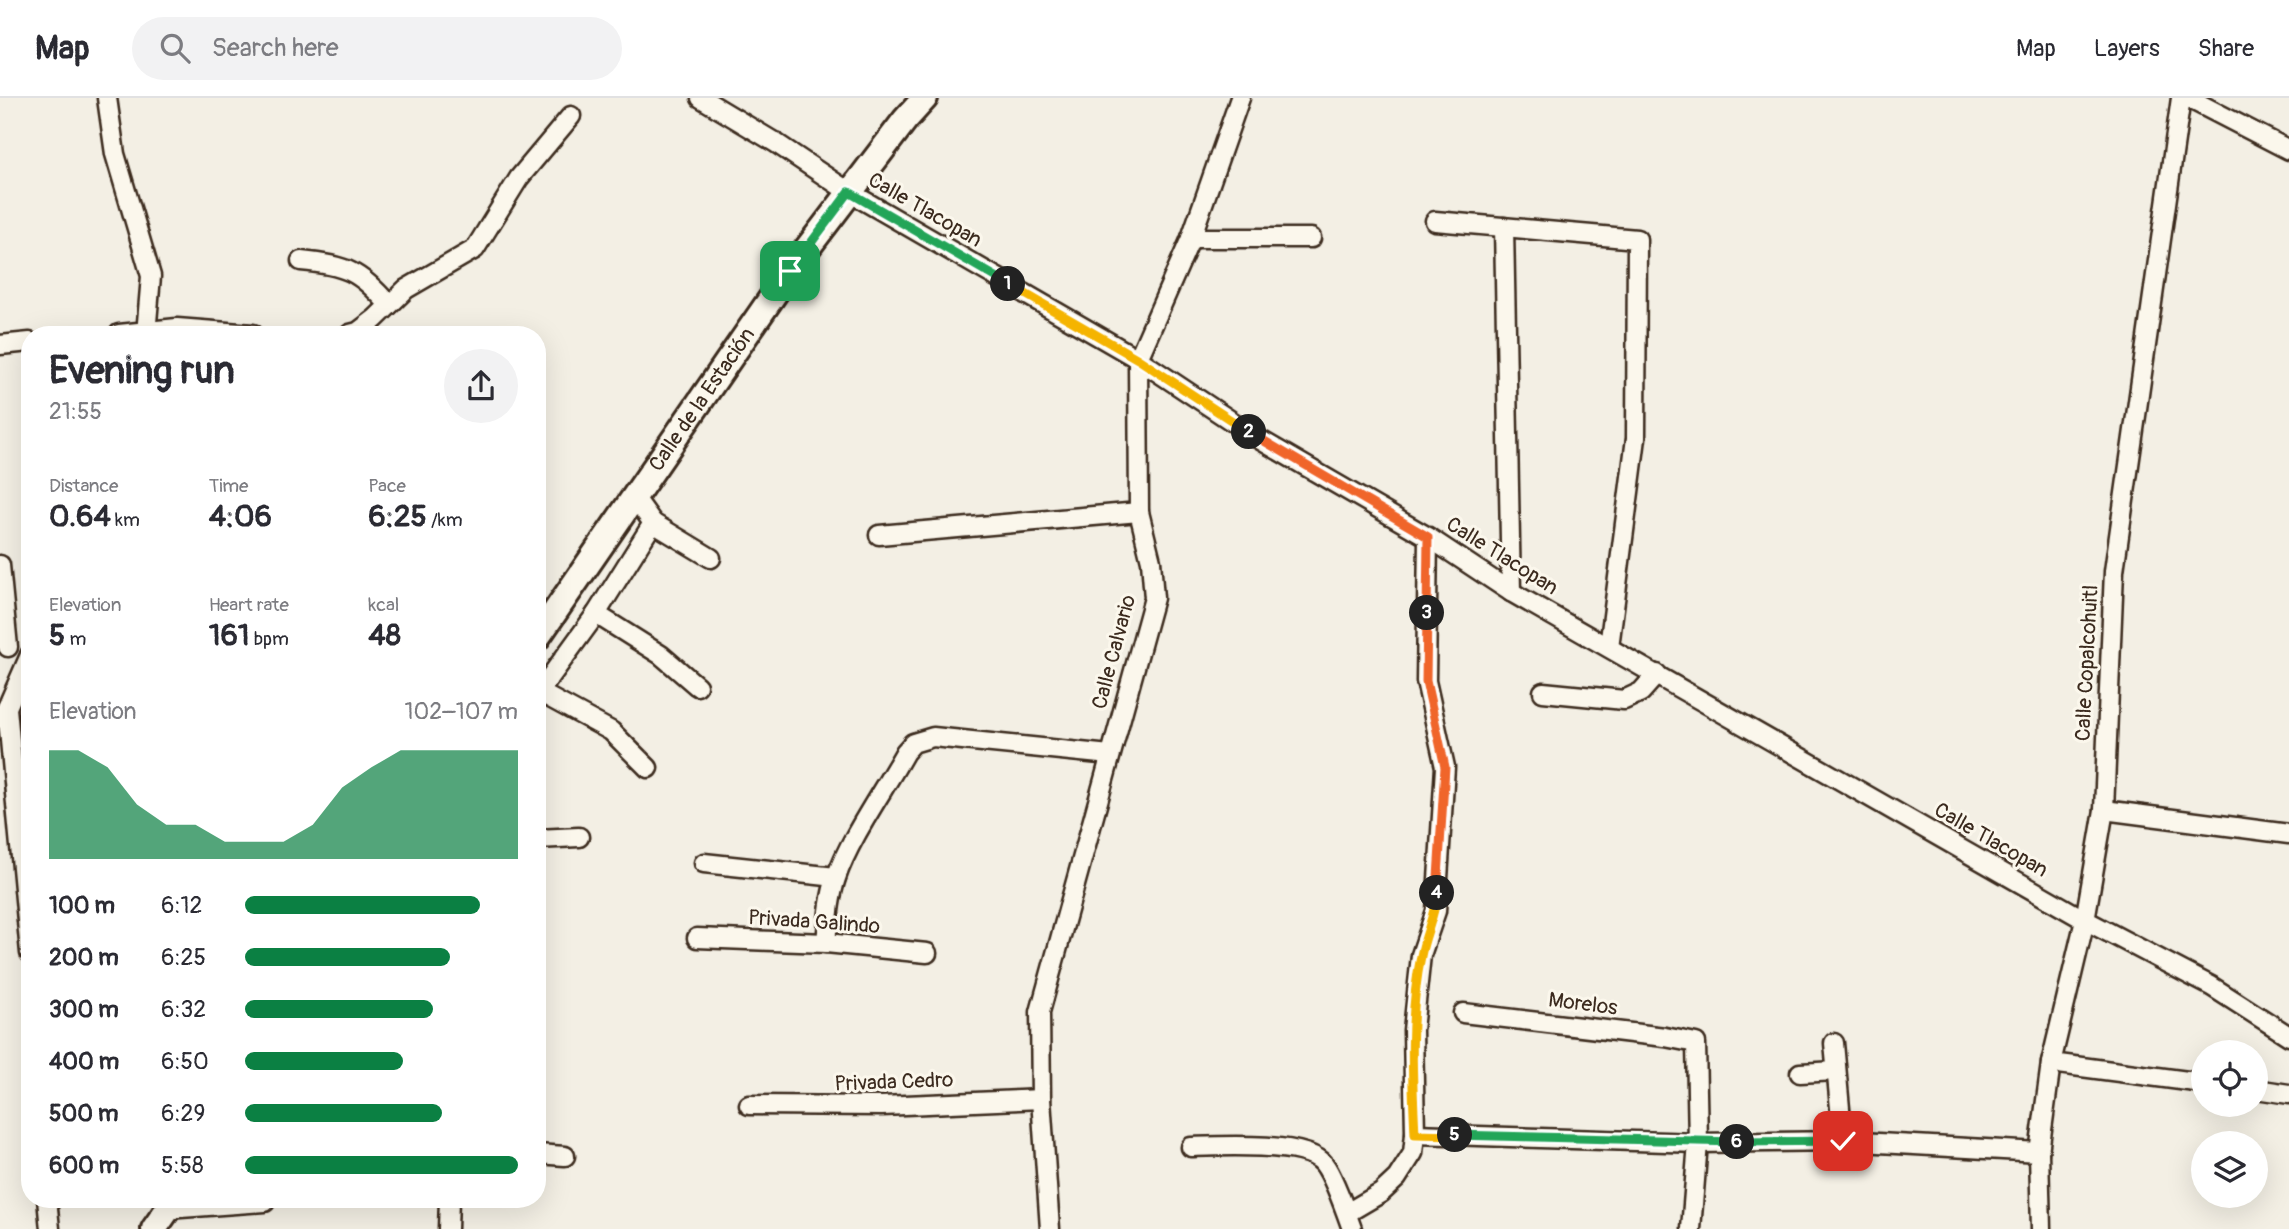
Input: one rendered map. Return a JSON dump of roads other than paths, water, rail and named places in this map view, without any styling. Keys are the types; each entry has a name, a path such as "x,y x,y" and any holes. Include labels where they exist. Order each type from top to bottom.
{"street":[{"path":"107,98 115,154 151,276 147,326"},
{"name":"Calle Tlacopan","path":"701,98 776,143 849,192 1138,359 1257,438 1428,537 1511,592 2085,920 2211,986 2289,1036"},
{"name":"Calle de la Estación","path":"546,625 790,271 925,98"},
{"name":"Calle Calvario","path":"1050,1229 1041,1099 1040,1012 1154,598 1151,561 1139,512 1138,359 1191,238 1240,98"},
{"name":"Calle Copalcohuitl","path":"2041,1229 2039,1152 2051,1063 2085,920 2104,810 2114,571 2181,98"},
{"path":"2188,98 2289,150"},
{"path":"366,326 406,289 475,249 519,178 570,116"},
{"path":"1435,221 1637,239 1636,438 1609,647"},
{"path":"1504,227 1511,592"},
{"path":"1191,238 1311,238"},
{"path":"301,261 328,263 348,270 371,284 389,305"},
{"path":"0,345 21,343"},
{"path":"635,498 653,523 710,558"},
{"path":"879,535 1139,512"},
{"path":"546,683 596,614 653,523"},
{"path":"1191,1147 1254,1145 1307,1153 1324,1163 1349,1221 1397,1178 1413,1153 1413,1030 1421,955 1436,911 1445,767 1426,681 1428,537"},
{"path":"0,565 4,647"},
{"path":"596,614 661,656 697,685"},
{"path":"1543,692 1624,700 1641,692 1657,674"},
{"path":"21,675 3,716 21,840"},
{"path":"546,698 611,731 648,768"},
{"path":"826,943 829,908 836,877 858,833 905,752 913,743 921,738 933,737 1110,755"},
{"path":"2104,810 2289,834"},
{"path":"546,838 579,836"},
{"path":"704,863 836,877"},
{"name":"Privada Galindo","path":"698,938 826,943 927,953"},
{"name":"Morelos","path":"1464,1013 1651,1035 1696,1043 1698,1143"},
{"path":"1833,1043 1843,1141"},
{"path":"2051,1063 2191,1081"},
{"path":"1800,1073 1836,1071"},
{"path":"2268,1091 2289,1094"},
{"name":"Privada Cedro","path":"749,1105 882,1106 1041,1099"},
{"path":"1415,1134 1698,1143 1843,1141 2039,1152"},
{"path":"1691,1229 1698,1143"},
{"path":"546,1155 565,1156"},
{"path":"48,1208 50,1229"},
{"path":"166,1212 206,1208"},
{"path":"448,1229 449,1208"}]}
